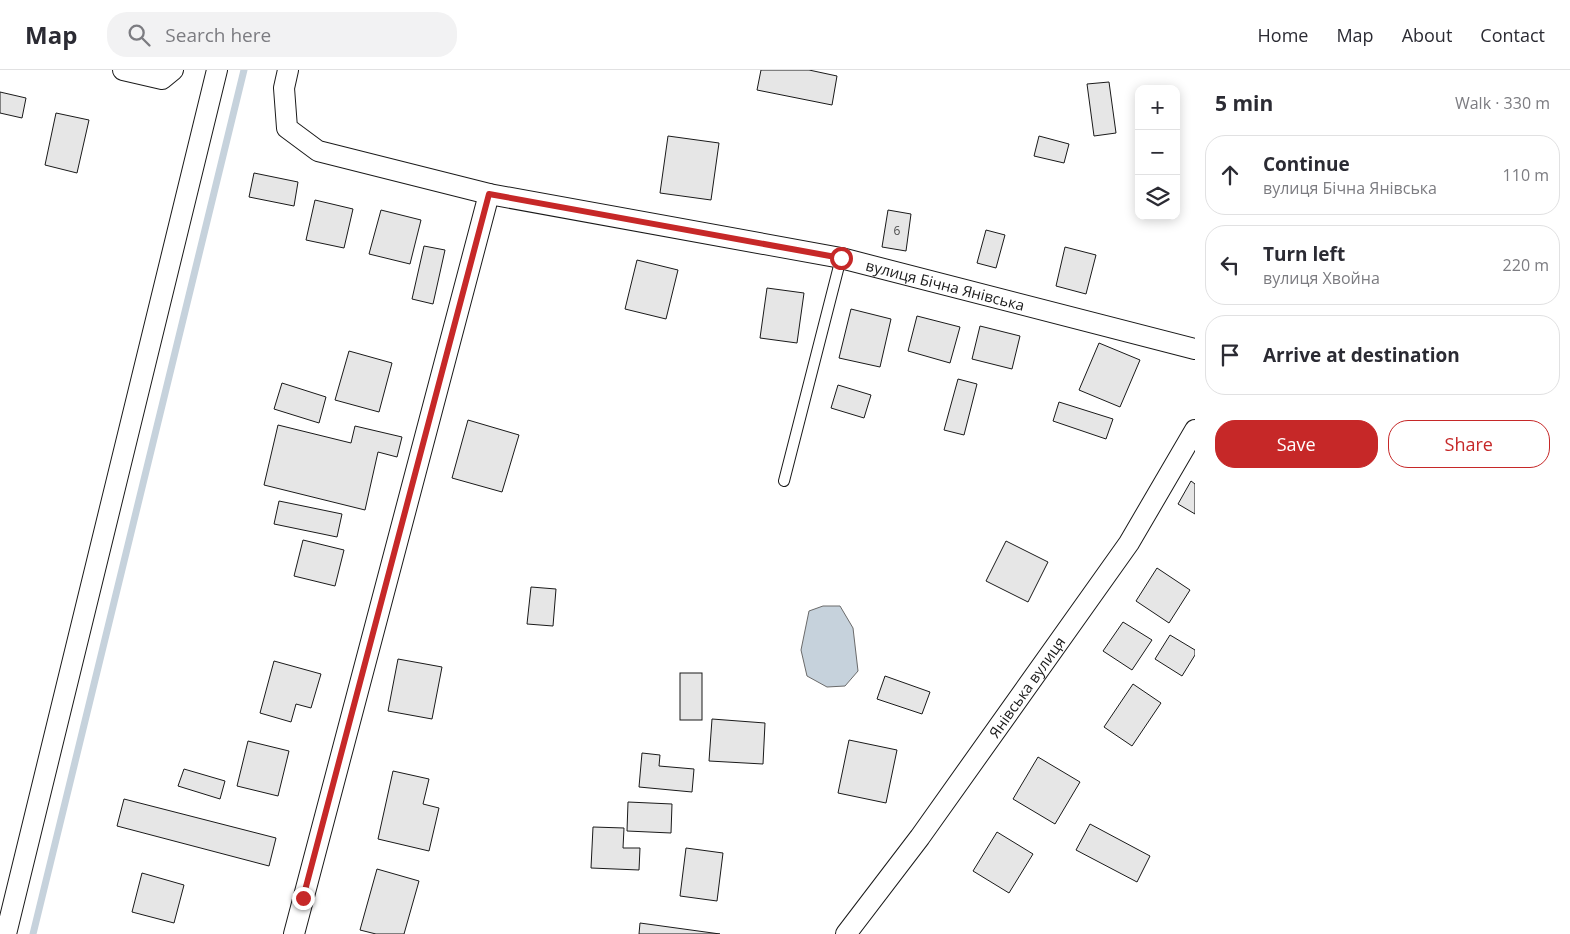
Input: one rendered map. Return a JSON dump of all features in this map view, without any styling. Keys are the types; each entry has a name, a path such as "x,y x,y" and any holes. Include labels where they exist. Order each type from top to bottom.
{"street":[{"path":"123,70 162,79 173,70"},
{"path":"6,934 218,70"},
{"name":"вулиця Бічна Янівська","path":"288,70 284,88 287,128 318,151 489,194 841,258 1195,349"},
{"path":"294,934 489,194"},
{"name":"Янівська вулиця","path":"846,934 920,837 1130,543 1195,430"}],"lane":[{"path":"784,481 841,258"}],"shaded area":[{"path":"823,606 840,606 853,628 858,671 845,686 827,687 807,676 801,650 809,611"}],"building":[{"path":"761,70 809,70 837,76 832,105 757,90"},
{"path":"1109,82 1116,133 1094,136 1087,84"},
{"path":"0,92 26,98 22,118 0,113"},
{"path":"56,113 89,120 77,173 45,165"},
{"path":"668,136 719,143 711,200 660,193"},
{"path":"1039,136 1069,144 1064,163 1034,156"},
{"path":"254,173 298,182 294,206 249,197"},
{"path":"315,200 353,209 344,248 306,240"},
{"path":"381,210 421,220 410,264 369,254"},
{"path":"888,210 911,214 906,251 882,247"},
{"path":"986,230 1005,235 996,268 977,263"},
{"path":"424,246 445,250 433,304 412,299"},
{"path":"1065,247 1096,255 1086,294 1056,286"},
{"path":"637,260 678,270 666,319 625,309"},
{"path":"767,288 804,293 797,343 760,338"},
{"path":"851,309 891,319 880,367 839,358"},
{"path":"917,316 960,327 950,363 908,351"},
{"path":"980,326 1020,336 1012,369 972,359"},
{"path":"1099,343 1140,360 1120,407 1079,390"},
{"path":"349,351 392,363 379,412 335,400"},
{"path":"958,379 977,384 964,435 944,430"},
{"path":"282,383 326,397 319,423 274,409"},
{"path":"838,385 871,395 864,418 831,408"},
{"path":"1059,402 1113,419 1106,439 1053,421"},
{"path":"468,420 519,435 502,492 452,478"},
{"path":"278,425 351,443 355,426 402,437 397,457 378,452 365,510 264,485"},
{"path":"1191,481 1195,484 1195,514 1178,504"},
{"path":"279,501 342,514 337,537 274,524"},
{"path":"303,540 344,550 335,586 294,576"},
{"path":"1006,541 1048,562 1028,602 986,581"},
{"path":"1157,568 1190,590 1169,623 1136,601"},
{"path":"531,587 556,589 553,626 527,624"},
{"path":"1123,622 1152,640 1132,670 1103,651"},
{"path":"1170,635 1195,650 1195,655 1182,676 1155,659"},
{"path":"398,659 442,667 432,719 388,711"},
{"path":"274,661 321,674 311,708 296,704 291,722 260,713"},
{"path":"680,673 702,673 702,720 680,720"},
{"path":"885,676 930,692 922,714 877,699"},
{"path":"1133,684 1161,703 1132,746 1104,727"},
{"path":"712,719 765,723 763,764 709,761"},
{"path":"849,740 897,750 886,803 838,793"},
{"path":"248,741 289,751 278,796 237,786"},
{"path":"642,753 660,755 659,766 694,769 692,792 639,787"},
{"path":"1038,757 1080,782 1055,824 1013,799"},
{"path":"184,769 225,781 220,799 178,786"},
{"path":"393,771 429,779 423,804 439,808 429,851 378,839"},
{"path":"124,799 276,838 269,866 117,826"},
{"path":"628,802 672,804 671,833 627,831"},
{"path":"1090,824 1150,856 1137,882 1076,850"},
{"path":"593,827 624,828 623,848 640,848 639,870 591,868"},
{"path":"997,832 1033,854 1009,893 973,871"},
{"path":"686,848 723,853 717,901 680,896"},
{"path":"377,869 419,881 404,934 376,934 360,930"},
{"path":"142,873 184,885 174,923 132,912"},
{"path":"640,923 720,934 639,934"}],"waterway":[{"path":"33,934 244,70"}],"route":[{"path":"303,898 489,194 841,258"}]}
